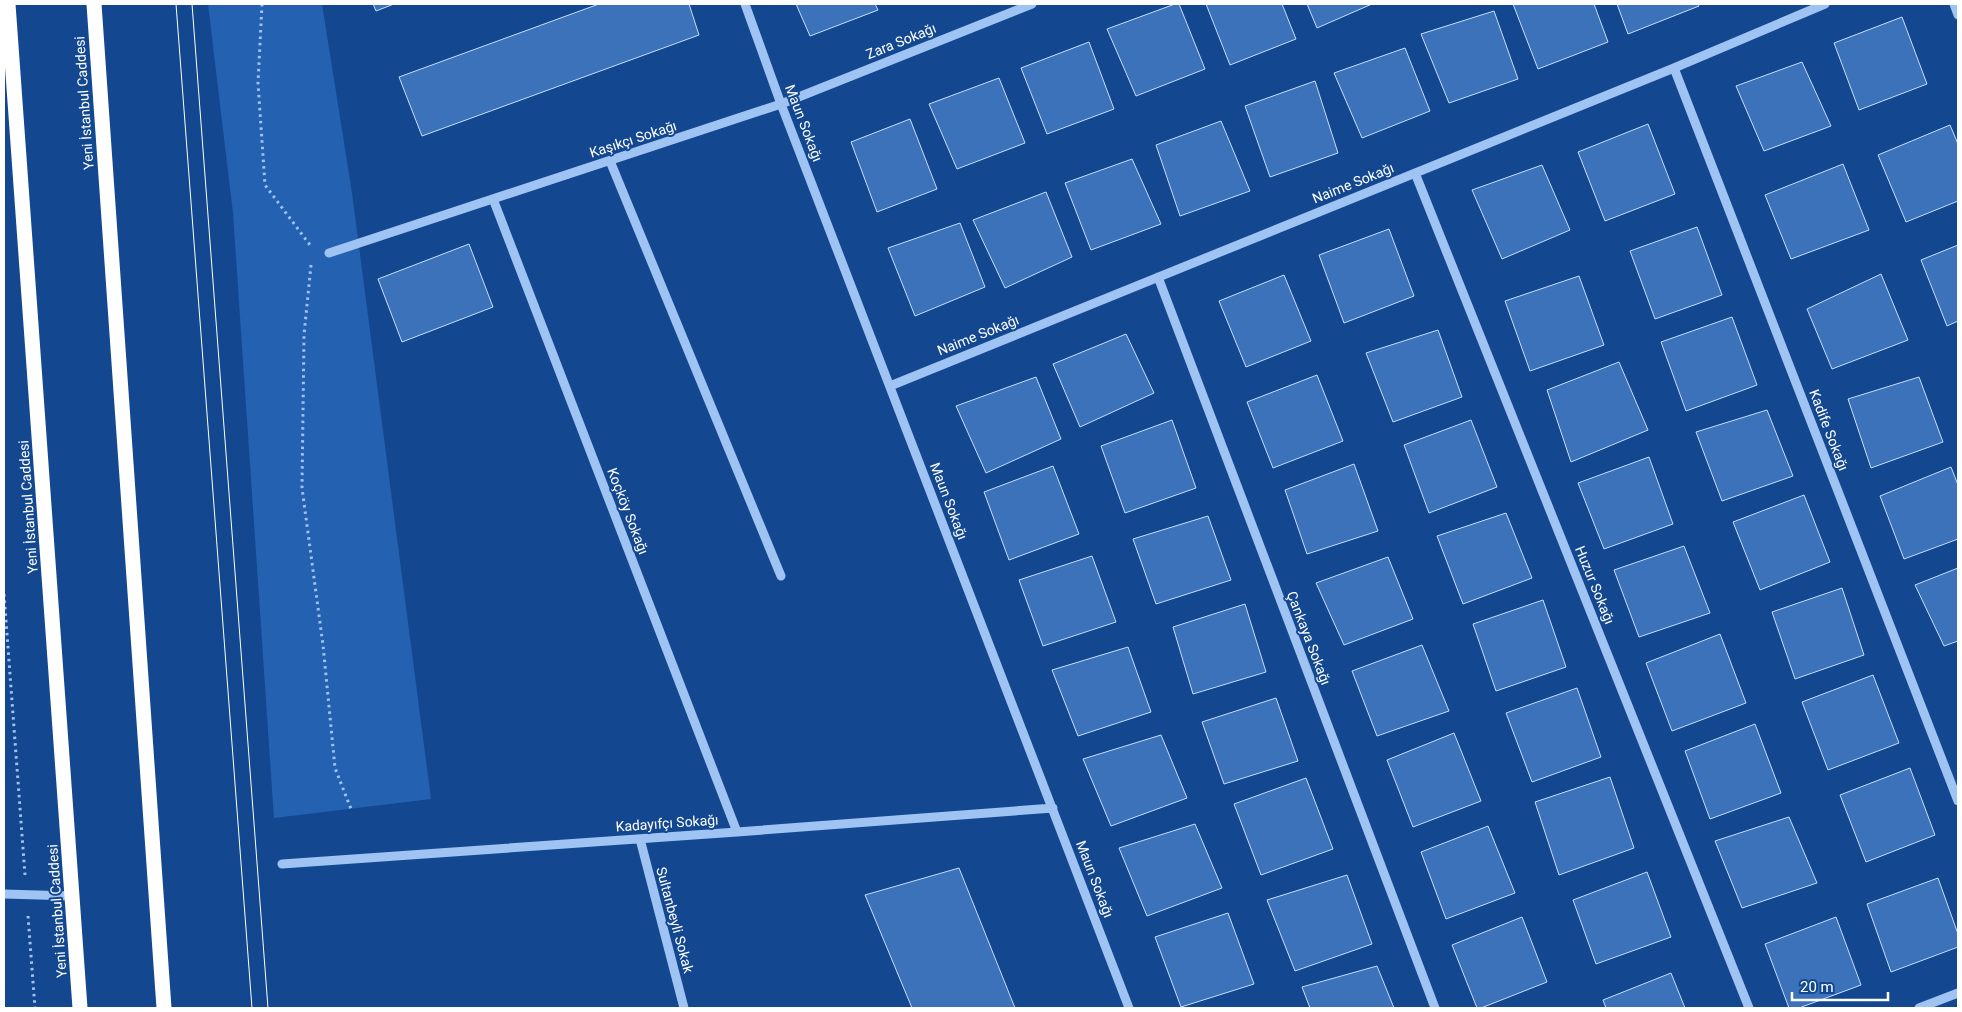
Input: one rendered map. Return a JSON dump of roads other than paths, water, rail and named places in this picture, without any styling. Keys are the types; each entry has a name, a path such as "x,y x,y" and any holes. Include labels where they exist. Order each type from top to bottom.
{"highway":[{"name":"Yeni İstanbul Caddesi","path":"94,4 164,1008"},
{"name":"Yeni İstanbul Caddesi","path":"7,13 80,1008"}],"street":[{"name":"Maun Sokağı","path":"745,4 781,104 1129,1008"},
{"name":"Zara Sokağı","path":"781,104 1032,4"},
{"name":"Naime Sokağı","path":"890,386 1674,68 1825,4"},
{"path":"1954,4 1958,15"},
{"name":"Kadife Sokağı","path":"1674,68 1958,801"},
{"name":"Kaşıkçı Sokağı","path":"329,253 781,104"},
{"path":"610,161 781,576"},
{"name":"Huzur Sokağı","path":"1415,173 1749,1008"},
{"name":"Koçköy Sokağı","path":"493,200 737,832"},
{"name":"Çankaya Sokağı","path":"1158,277 1435,1008"},
{"name":"Kadayıfçı Sokağı","path":"282,864 1053,808"},
{"name":"Sultanbeyli Sokak","path":"640,839 684,1008"},
{"path":"4,894 72,896"},
{"path":"1919,1008 1958,993"}],"tram line":[{"path":"176,4 252,1008"},
{"path":"192,4 268,1008"}]}
